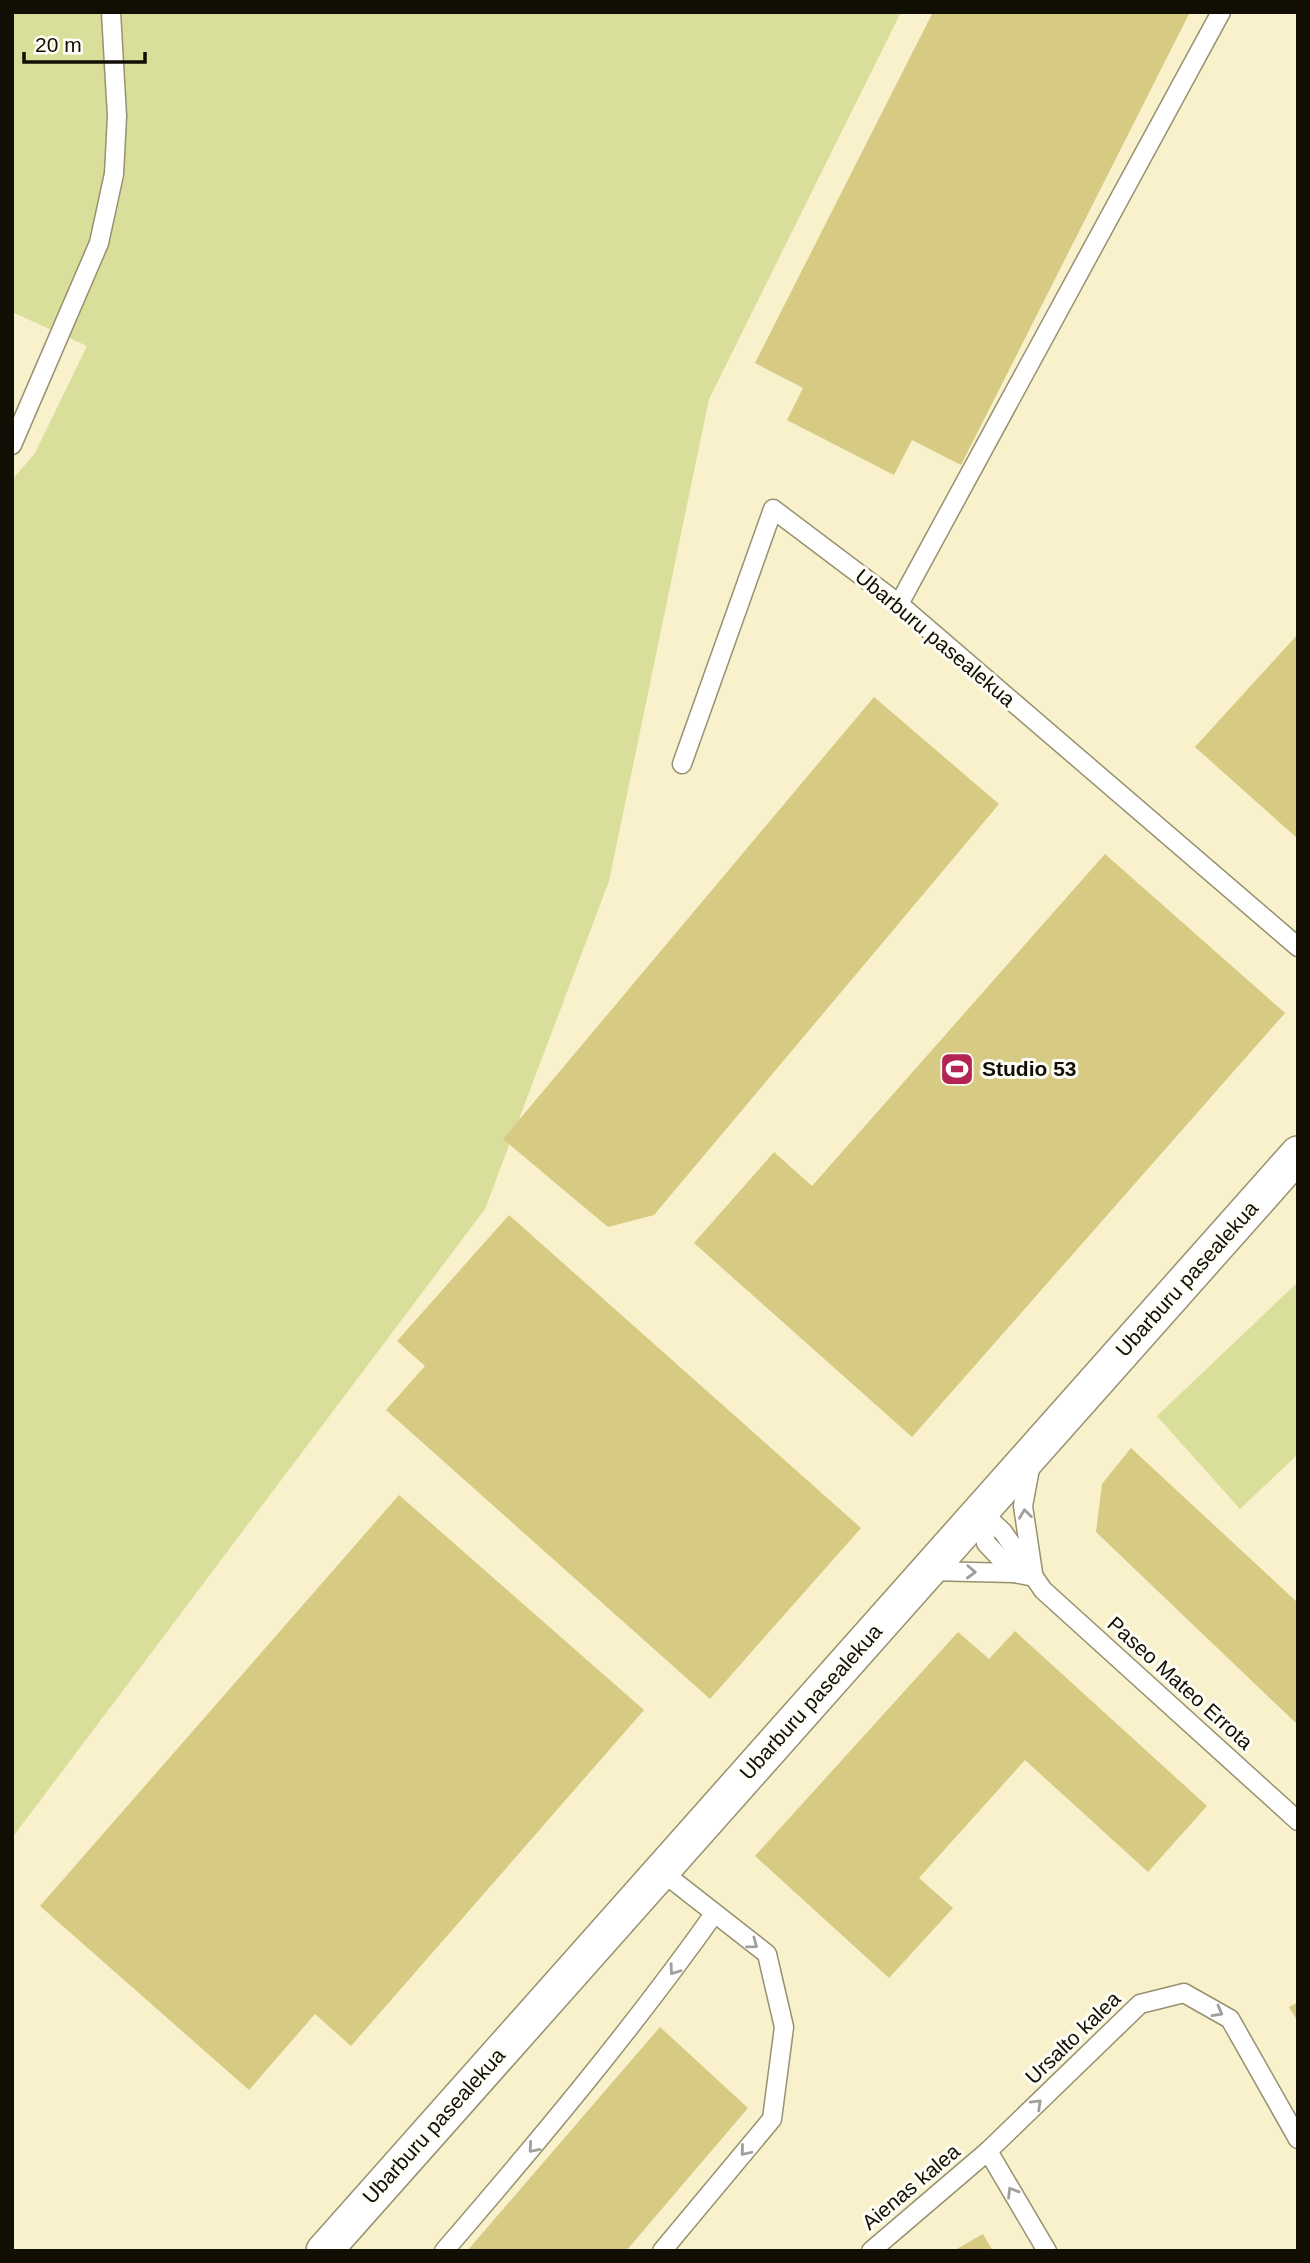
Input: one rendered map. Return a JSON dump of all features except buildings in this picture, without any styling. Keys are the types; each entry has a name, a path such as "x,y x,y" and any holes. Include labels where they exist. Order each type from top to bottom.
{"street":[{"name":"Ubarburu pasealekua","path":"324,2251 1298,1154"}],"lane":[{"path":"12,445 78,294 101,232 114,174 117,116 111,12"},
{"path":"899,604 1220,12"},
{"name":"Ubarburu pasealekua","path":"682,764 773,509 899,604 1298,947"},
{"path":"928,1570 1014,1573 1034,1577 1023,1506 1033,1452"},
{"path":"980,1511 986,1543 1014,1573"},
{"name":"Paseo Mateo Errota","path":"980,1511 1003,1532 1043,1590 1298,1821"},
{"path":"661,1871 767,1954 784,2027 772,2119 662,2251"},
{"path":"444,2251 560,2117 714,1914"},
{"name":"Ursalto kalea","path":"988,2151 1140,2004 1184,1993 1230,2019 1298,2139"},
{"name":"Aienas kalea","path":"871,2251 988,2151 1047,2251"}],"green space":[{"path":"12,12 901,12 709,399 609,881 485,1209 12,1838 12,480 35,453 87,346 12,312"},
{"path":"1298,1282 1298,1454 1240,1509 1157,1416"}],"place":[{"name":"Studio 53","path":"957,1069"}]}
